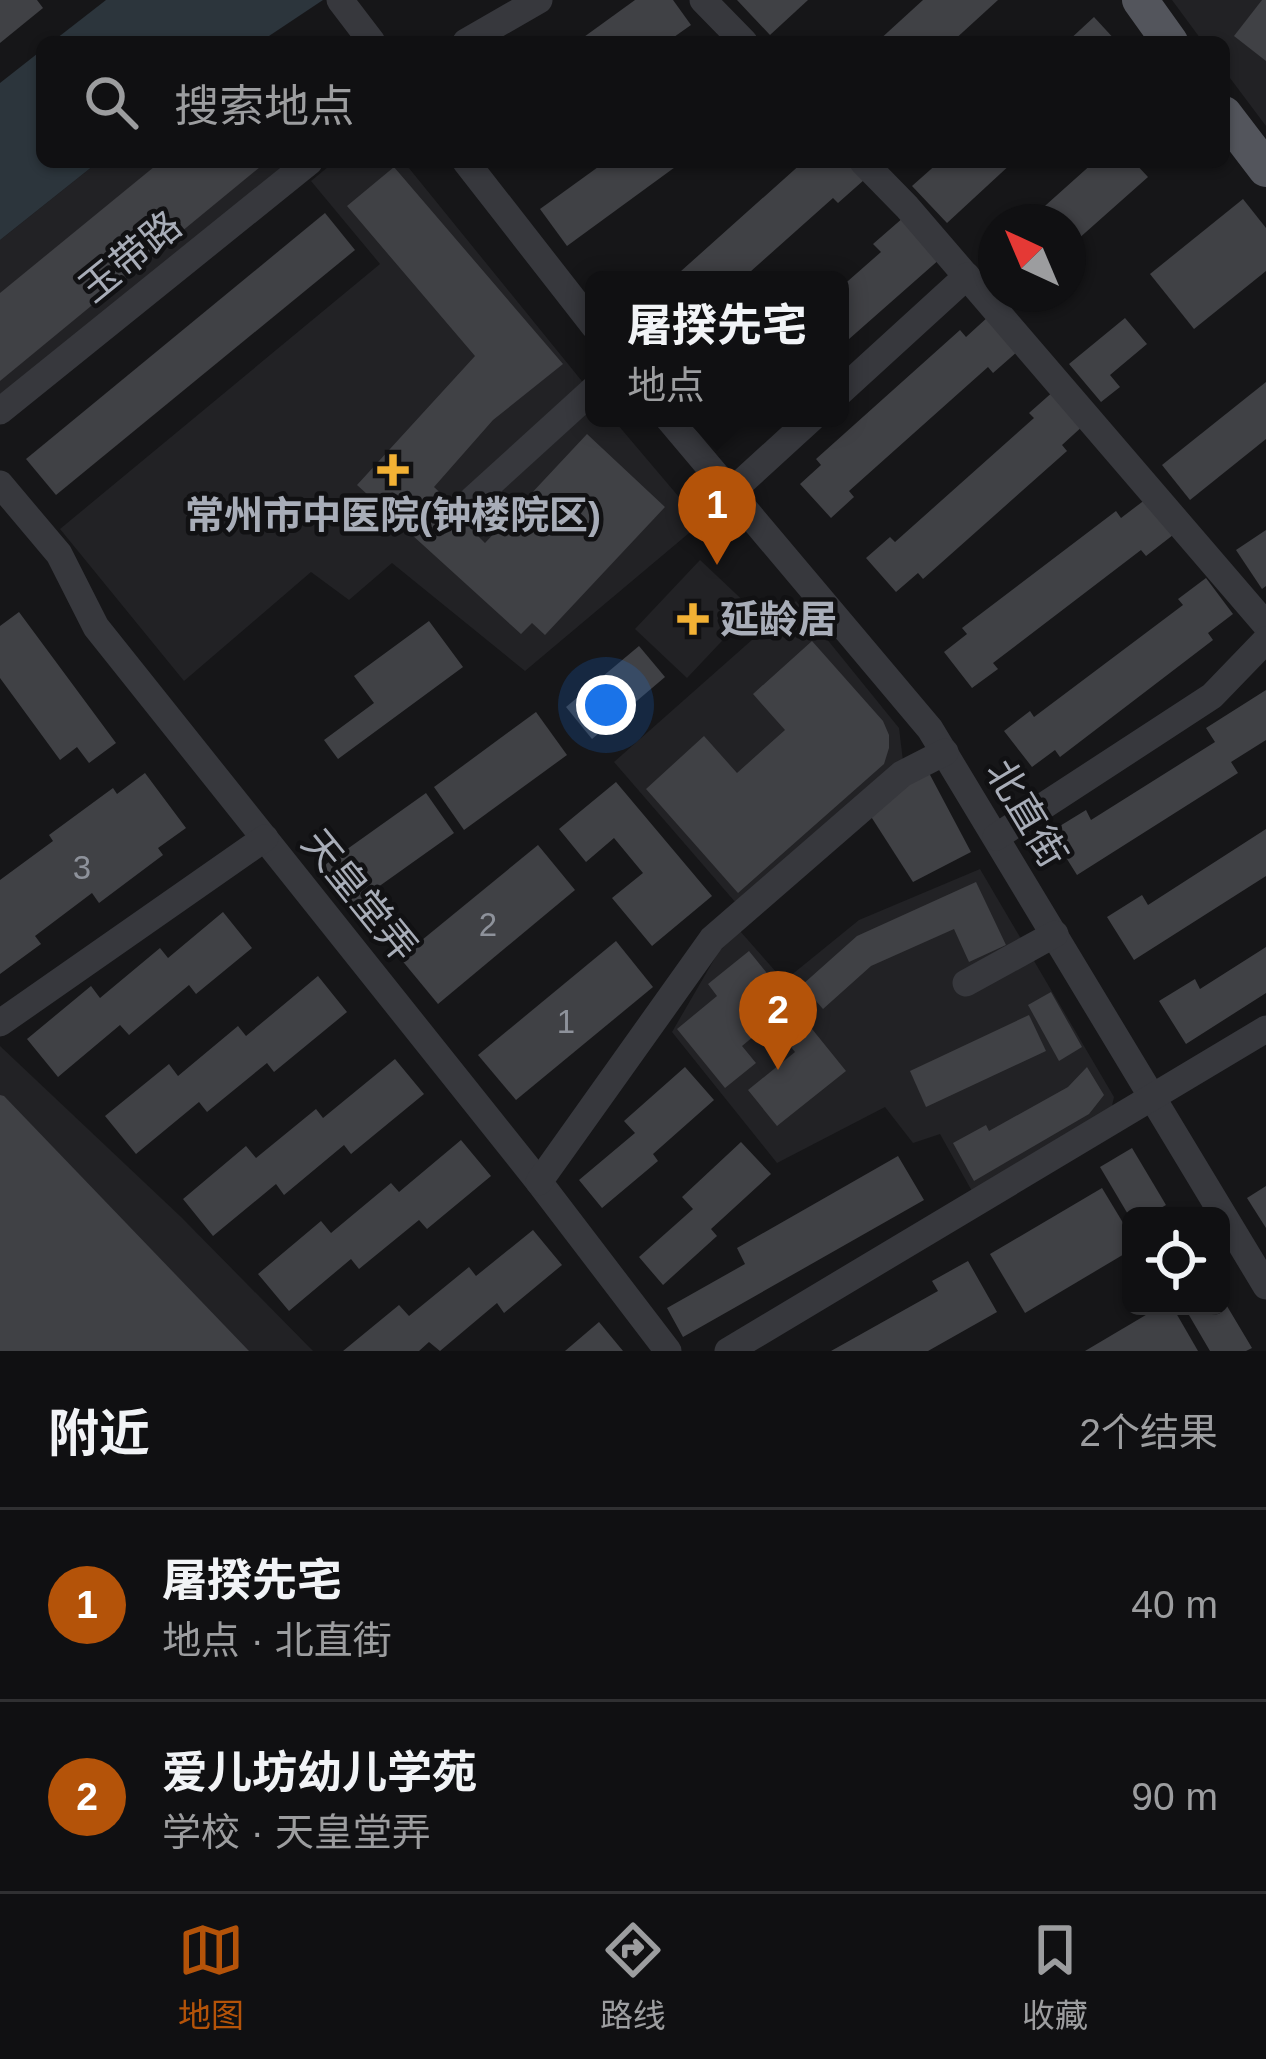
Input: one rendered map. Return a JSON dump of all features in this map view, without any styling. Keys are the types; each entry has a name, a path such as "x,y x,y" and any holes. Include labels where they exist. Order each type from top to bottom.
{"main road":[{"path":"1140,0 1166,36"},
{"path":"1230,122 1266,169"}],"street":[{"path":"476,36 539,0"},
{"path":"703,0 738,36"},
{"path":"342,2 368,36"},
{"name":"玉带路","path":"0,411 302,168"},
{"path":"471,168 585,314"},
{"path":"869,168 968,276 1266,626"},
{"path":"849,384 968,276"},
{"path":"472,500 585,397"},
{"name":"北直街","path":"676,427 930,729 1266,1286"},
{"path":"730,492 802,427"},
{"name":"天皇堂弄","path":"0,484 58,554 96,627 668,1351"},
{"path":"996,837 1212,696 1266,640"},
{"path":"539,1182 712,939 902,774 945,752"},
{"path":"0,1023 265,838"},
{"path":"966,983 1055,934"},
{"path":"728,1351 1266,1029"}],"shaded area":[{"path":"106,0 323,0 269,36 60,36"},
{"path":"1172,0 1266,0 1266,126 1230,78 1230,36 1199,36"},
{"path":"36,55 36,168 90,168 0,240 0,83"},
{"path":"90,168 281,168 0,398 0,240"},
{"name":"常州市中医院(钟楼院区)","path":"327,168 409,168 585,385 585,427 620,427 701,523 525,671 392,563 349,600 311,572 184,681 60,529 380,264 311,181"},
{"name":"延龄居","path":"700,560 752,609 687,678 635,629"},
{"path":"796,601 899,728 903,761 736,903 614,762"},
{"path":"980,869 1114,1097 1110,1115 973,1193 940,1134 913,1143 885,1107 777,1163 672,1032 719,951 740,931 784,981 859,920"},
{"path":"0,1046 181,1217 313,1351 0,1351"}],"building":[{"path":"0,0 37,0 43,8 0,43"},
{"path":"635,0 673,0 691,25 675,36 585,36"},
{"path":"737,0 808,0 770,35"},
{"path":"923,0 998,0 959,36 884,36"},
{"path":"1266,0 1266,61 1234,36"},
{"path":"1094,17 1111,36 1073,36"},
{"path":"153,168 259,168 0,381 0,293"},
{"path":"395,168 563,364 493,420 434,487 482,532 478,536 485,543 587,434 665,507 545,635 532,623 521,634 357,485 475,356 347,206"},
{"path":"597,168 674,168 567,246 540,209"},
{"path":"796,168 853,168 864,180 838,203 833,198 751,271 681,271"},
{"path":"932,168 1007,168 947,223 912,186"},
{"path":"1087,168 1140,168 1148,177 1086,232 1086,204 1047,204"},
{"path":"1243,199 1266,228 1266,271 1194,329 1150,274"},
{"path":"325,213 355,250 56,495 26,459"},
{"path":"904,217 941,258 849,339 849,280 881,252 873,244"},
{"path":"989,316 1019,350 993,373 988,367 849,491 854,497 831,518 800,484 821,465 816,459 960,330 966,337"},
{"path":"1125,318 1147,344 1110,375 1120,387 1101,402 1069,364"},
{"path":"1266,382 1266,439 1190,500 1162,465"},
{"path":"1055,390 1085,424 1062,445 1067,451 923,579 918,573 896,592 866,558 890,537 895,542 1034,418 1029,413"},
{"path":"1146,499 1173,535 1146,556 1141,550 993,663 998,669 972,688 944,652 967,634 962,628 1116,511 1121,518"},
{"path":"1266,530 1266,586 1262,589 1236,550"},
{"path":"1206,578 1233,614 1208,633 1213,640 1060,757 1055,750 1032,767 1004,731 1030,711 1034,717 1183,605 1178,599"},
{"path":"19,612 116,743 89,763 77,747 60,760 0,678 0,626"},
{"path":"429,621 463,667 338,759 324,740 374,703 354,676"},
{"path":"812,641 883,721 889,748 884,764 738,893 646,789 704,736 737,773 785,730 753,694"},
{"path":"639,646 665,677 592,739 566,707"},
{"path":"1266,690 1266,740 1231,762 1238,773 1077,875 1050,832 1086,810 1091,820 1215,742 1206,728"},
{"path":"536,712 567,755 464,830 434,787"},
{"path":"145,773 186,828 158,848 163,855 99,903 92,893 35,936 41,944 0,974 0,880 53,841 49,835 113,788 117,794"},
{"path":"929,773 971,852 913,882 870,815 908,783"},
{"path":"616,782 712,896 652,946 612,898 643,873 614,838 586,862 559,829"},
{"path":"426,793 454,833 350,907 322,867"},
{"path":"1266,829 1266,876 1134,960 1107,917 1142,895 1148,905"},
{"path":"538,845 575,890 438,1004 400,958"},
{"path":"976,882 1006,945 969,962 954,929 871,966 823,1009 802,985 857,936"},
{"path":"223,912 252,948 196,994 189,985 129,1035 120,1025 58,1077 27,1039 91,986 100,998 160,948 168,958"},
{"path":"616,941 653,987 516,1100 478,1055"},
{"path":"1266,947 1266,993 1186,1044 1159,1001 1195,979 1200,989"},
{"path":"749,951 846,1071 777,1126 748,1090 795,1052 771,1022 742,1046 756,1063 725,1088 677,1029 717,996 708,984"},
{"path":"318,976 347,1012 274,1072 267,1063 207,1112 199,1102 136,1154 105,1116 169,1064 178,1076 238,1026 246,1036"},
{"path":"1051,992 1082,1047 1059,1061 1028,1005"},
{"path":"1029,1015 1046,1051 926,1107 910,1071"},
{"path":"395,1059 424,1094 351,1154 344,1145 284,1195 276,1184 213,1236 183,1199 246,1146 256,1158 316,1109 323,1118"},
{"path":"685,1067 714,1100 653,1154 658,1161 602,1208 579,1180 635,1133 624,1121"},
{"path":"1087,1067 1104,1095 1089,1114 974,1181 953,1143 986,1125 989,1131 1068,1087"},
{"path":"0,1095 4,1096 249,1351 0,1351"},
{"path":"461,1140 491,1176 427,1229 419,1220 359,1269 351,1259 289,1311 258,1274 321,1221 331,1233 391,1183 399,1192"},
{"path":"741,1142 771,1174 711,1229 717,1236 663,1285 639,1257 693,1209 682,1197"},
{"path":"1132,1148 1166,1205 1124,1207 1100,1167"},
{"path":"898,1156 924,1200 683,1337 667,1308 745,1264 737,1248"},
{"path":"1266,1186 1266,1228 1247,1198"},
{"path":"1102,1188 1122,1221 1122,1255 1025,1313 990,1254"},
{"path":"533,1230 562,1265 504,1313 497,1303 440,1351 429,1342 419,1351 343,1351 399,1305 409,1316 469,1267 476,1276"},
{"path":"968,1261 997,1312 928,1351 831,1351 938,1291 932,1281"},
{"path":"1230,1311 1252,1348 1210,1351 1189,1315 1230,1315"},
{"path":"1146,1315 1177,1315 1198,1351 1085,1351"},
{"path":"599,1322 623,1351 565,1351"}],"place":[{"name":"常州市中医院(钟楼院区)","path":"393,470"},
{"name":"屠揆先宅","path":"717,565"},
{"name":"延龄居","path":"693,619"},
{"name":"爱儿坊幼儿学苑","path":"778,1070"}]}
